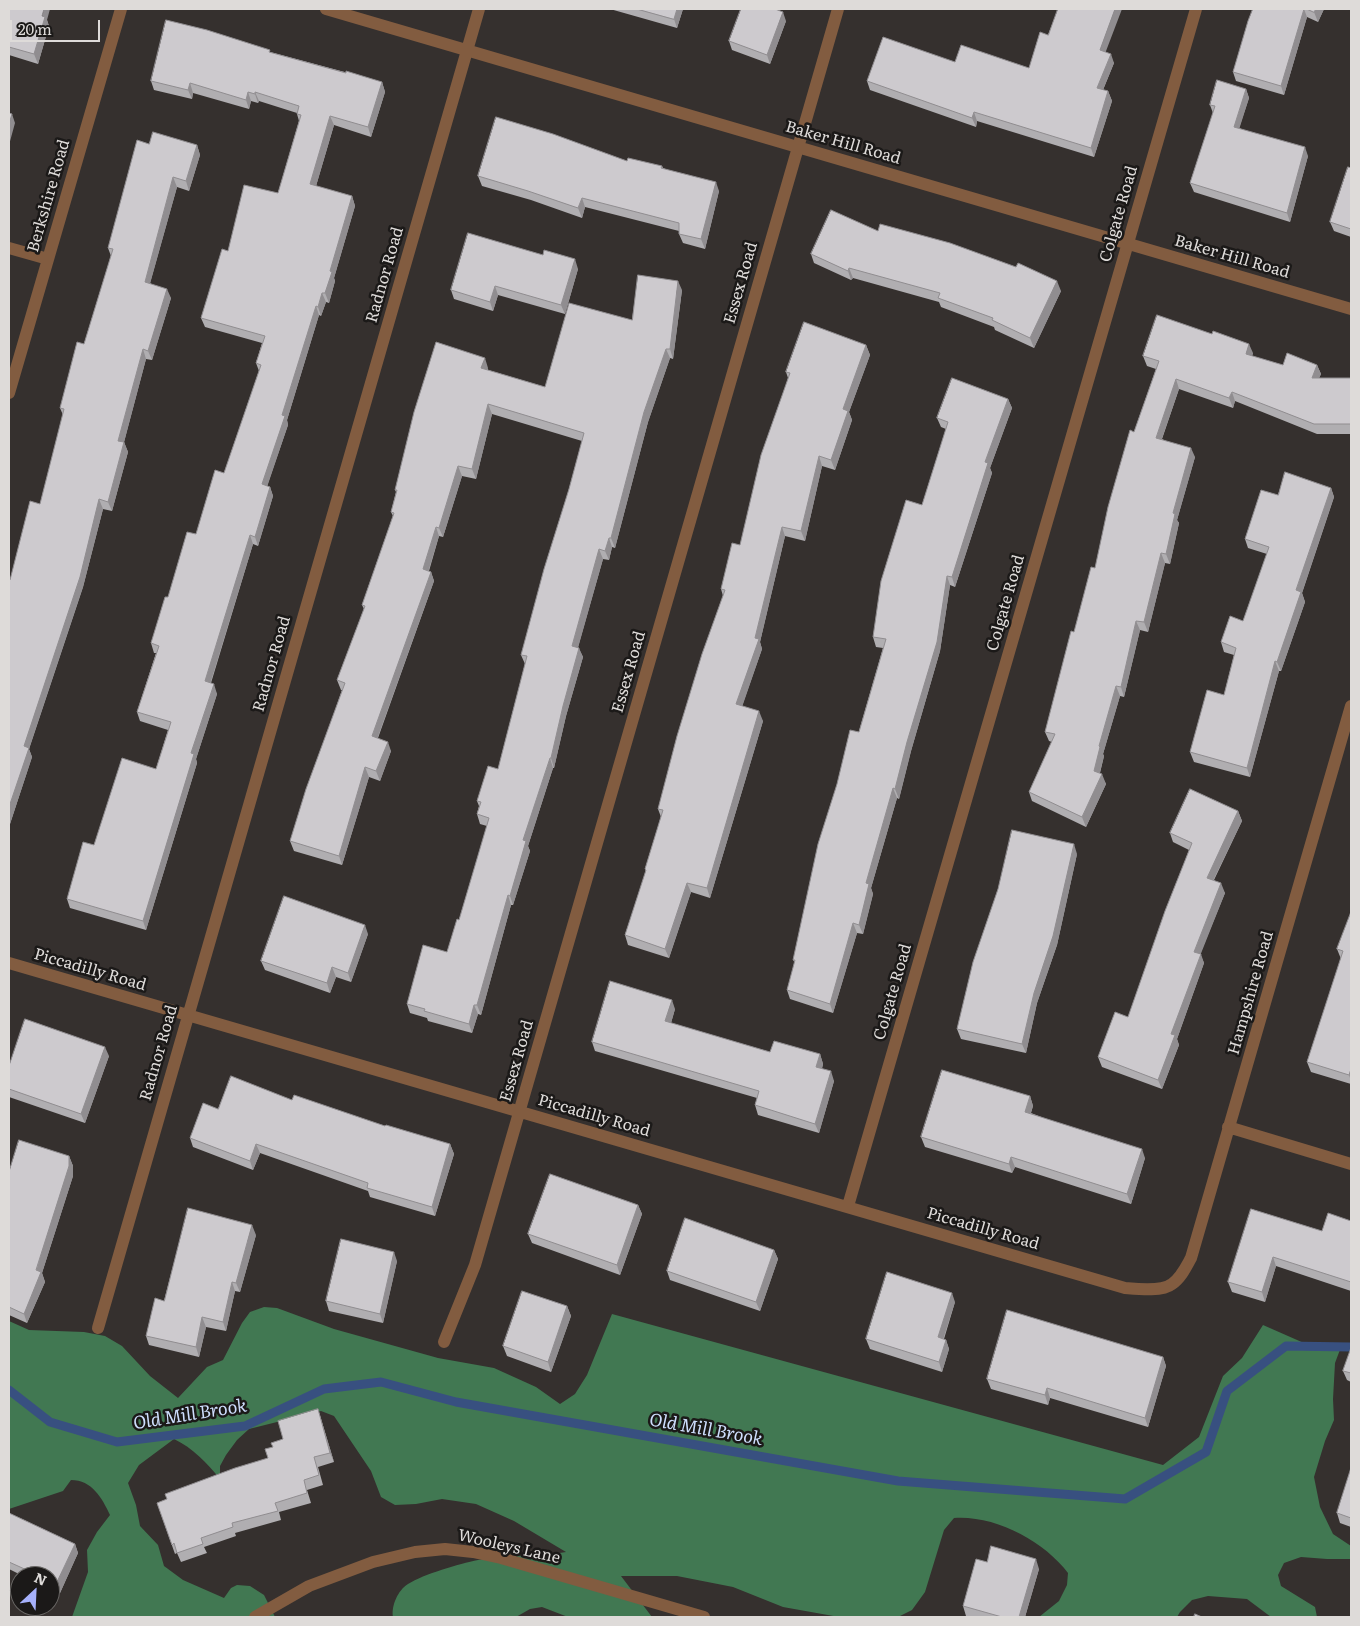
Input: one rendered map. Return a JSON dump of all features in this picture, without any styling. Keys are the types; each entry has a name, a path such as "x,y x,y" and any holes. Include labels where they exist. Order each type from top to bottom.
{"street":[{"name":"Berkshire Road","path":"9,393 121,9"},
{"name":"Baker Hill Road","path":"326,9 1351,309"},
{"name":"Radnor Road","path":"98,1328 479,9"},
{"name":"Essex Road","path":"444,1342 475,1265 838,9"},
{"name":"Colgate Road","path":"848,1206 1196,9"},
{"path":"9,248 48,259"},
{"name":"Hampshire Road","path":"1172,1285 1184,1271 1191,1258 1351,706"},
{"name":"Piccadilly Road","path":"9,963 1125,1288 1149,1290 1172,1285"},
{"path":"1228,1128 1351,1164"},
{"name":"Wooleys Lane","path":"255,1617 309,1586 373,1562 415,1552 444,1549 473,1552 500,1558 704,1617"}],"green space":[{"path":"264,1307 277,1308 334,1329 438,1358 494,1368 536,1387 560,1404 575,1394 587,1375 612,1314 1163,1465 1199,1437 1223,1376 1242,1358 1263,1325 1313,1347 1341,1347 1335,1363 1334,1420 1325,1441 1314,1477 1320,1507 1333,1534 1351,1546 1351,1559 1301,1557 1284,1563 1278,1575 1281,1586 1315,1607 1317,1617 1271,1617 1247,1599 1208,1596 1192,1600 1177,1617 1039,1617 1059,1601 1067,1585 1068,1573 1058,1561 1046,1550 1017,1532 986,1521 954,1518 944,1530 925,1592 912,1610 898,1617 839,1617 783,1607 733,1587 677,1576 621,1576 652,1617 568,1617 542,1607 530,1609 516,1617 393,1617 394,1603 401,1590 415,1580 432,1573 489,1558 566,1552 514,1521 476,1504 442,1499 416,1504 395,1505 381,1497 371,1471 334,1416 321,1411 249,1429 237,1440 226,1455 220,1466 220,1479 199,1456 174,1439 139,1465 128,1483 136,1505 140,1526 158,1545 164,1566 183,1580 224,1598 231,1588 237,1585 250,1586 264,1595 275,1617 72,1617 88,1572 87,1550 97,1532 110,1515 100,1496 95,1491 85,1483 71,1480 63,1491 9,1509 9,1321 29,1330 84,1332 105,1336 122,1346 150,1376 178,1398 207,1367 223,1360 242,1323 250,1312"}],"building":[{"path":"9,9 44,9 42,16 45,17 34,54 9,47"},
{"path":"637,9 677,9 674,19"},
{"path":"741,9 775,9 783,12 767,55 729,41"},
{"path":"1058,9 1115,9 1100,50 1111,54 1097,88 1108,91 1091,148 974,112 972,118 867,81 883,37 955,62 961,45 1029,68 1040,32 1048,35"},
{"path":"1253,9 1304,9 1281,86 1233,72"},
{"path":"166,20 207,30 270,50 269,52 382,82 368,127 330,116 310,184 352,196 330,271 332,272 325,293 322,293 318,307 316,306 282,415 285,416 262,484 270,487 255,537 250,535 205,681 214,684 191,753 194,754 143,921 67,899 83,842 94,845 122,758 156,769 171,722 137,712 159,646 151,643 165,597 168,597 187,532 196,534 215,470 224,473 261,365 256,363 265,336 201,318 222,249 228,251 244,185 278,193 301,115 297,114 299,106 255,92 255,94 248,92 246,100 190,83 188,90 151,81"},
{"path":"1217,80 1246,89 1234,127 1305,147 1287,213 1190,183 1215,106 1210,105"},
{"path":"9,113 12,114 9,124"},
{"path":"496,117 553,134 627,161 628,158 662,166 661,168 716,182 701,239 679,234 679,223 582,198 578,208 478,176"},
{"path":"153,132 197,145 186,181 173,177 145,282 167,289 148,351 143,349 118,441 124,442 108,502 99,499 80,577 24,746 29,748 9,807 9,579 30,501 40,504 64,409 60,408 77,342 84,344 113,249 108,248 137,140 149,144"},
{"path":"1348,167 1351,168 1351,229 1330,222"},
{"path":"831,210 878,231 880,224 950,243 1016,267 1018,263 1057,281 1030,338 992,320 993,318 938,298 940,293 849,268 848,271 811,254"},
{"path":"468,233 543,255 544,250 575,259 561,305 495,286 490,302 451,290"},
{"path":"638,275 678,281 670,349 666,349 644,412 611,538 609,538 605,551 599,549 572,646 579,648 551,758 523,840 526,841 510,896 508,895 477,1005 474,1005 469,1024 407,1004 423,945 447,952 457,919 459,920 489,818 477,814 481,802 477,801 488,766 498,769 527,656 521,655 584,433 488,404 472,469 458,466 439,528 436,527 423,569 431,572 372,736 388,742 376,771 365,767 339,856 290,841 306,789 345,683 337,680 365,606 362,605 394,513 391,512 397,490 395,490 414,412 436,342 485,358 481,368 545,387 569,303 632,320"},
{"path":"1157,315 1212,334 1213,331 1249,344 1246,354 1283,365 1287,353 1317,365 1312,378 1351,378 1351,424 1314,424 1232,392 1229,398 1176,379 1156,438 1191,448 1173,513 1175,514 1166,554 1161,553 1144,622 1136,621 1121,687 1116,686 1099,746 1094,771 1102,774 1082,817 1029,792 1055,734 1045,732 1071,631 1074,632 1091,567 1095,568 1108,507 1130,430 1134,432 1159,361 1143,356"},
{"path":"804,322 866,345 843,409 848,411 831,460 819,456 801,531 782,527 755,638 759,639 736,704 759,711 707,888 687,883 665,949 625,935 663,810 658,809 677,736 702,654 725,590 721,589 732,543 740,545 761,455 790,373 786,372"},
{"path":"952,378 1008,399 985,462 988,463 952,577 947,576 937,642 866,883 869,884 859,925 853,923 830,1004 787,990 795,960 793,960 818,844 837,784 850,730 859,732 886,639 873,637 881,581 906,500 922,505 948,422 937,418"},
{"path":"1285,472 1331,488 1296,590 1301,592 1277,662 1275,661 1247,768 1190,752 1207,690 1224,695 1236,648 1221,642 1230,616 1243,621 1269,547 1245,539 1261,490 1278,495"},
{"path":"1190,789 1238,811 1207,878 1221,883 1194,952 1201,954 1171,1034 1175,1035 1158,1080 1098,1057 1115,1012 1128,1017 1165,911 1192,843 1170,833"},
{"path":"1012,830 1074,844 1053,936 1034,993 1022,1044 957,1029 973,962 998,889"},
{"path":"284,896 365,925 348,973 332,967 327,983 261,961"},
{"path":"1351,912 1351,1069 1349,1075 1307,1062 1343,951 1337,949"},
{"path":"610,981 672,1000 665,1021 770,1052 774,1041 820,1054 816,1067 831,1071 815,1124 755,1105 759,1091 592,1042"},
{"path":"25,1019 105,1047 81,1114 9,1089 9,1066"},
{"path":"942,1070 1030,1096 1025,1112 1142,1149 1127,1194 1011,1157 1009,1164 921,1137"},
{"path":"231,1076 292,1100 294,1095 385,1126 450,1144 432,1207 367,1188 368,1183 256,1144 250,1161 190,1138 203,1103 218,1109"},
{"path":"19,1140 69,1156 69,1166 36,1270 41,1272 24,1314 9,1307 9,1172"},
{"path":"550,1174 638,1205 617,1265 528,1234"},
{"path":"188,1208 252,1225 236,1283 232,1282 223,1322 202,1317 196,1347 146,1336 155,1298 164,1301"},
{"path":"1251,1209 1322,1231 1328,1213 1351,1221 1351,1282 1273,1257 1262,1292 1228,1282"},
{"path":"685,1218 774,1250 756,1302 667,1271"},
{"path":"341,1239 394,1252 380,1314 326,1301"},
{"path":"887,1272 952,1293 938,1337 946,1340 939,1362 866,1339"},
{"path":"522,1291 567,1306 548,1362 503,1346"},
{"path":"1007,1310 1163,1357 1145,1418 1047,1388 1045,1395 987,1379"},
{"path":"1351,1348 1351,1373 1343,1371"},
{"path":"318,1409 330,1453 314,1457 319,1475 304,1480 307,1493 275,1503 278,1511 232,1523 233,1527 201,1538 203,1544 177,1553 174,1543 172,1545 157,1503 167,1499 165,1494 268,1458 265,1449 273,1447 271,1443 283,1439 278,1421"},
{"path":"1351,1468 1351,1518 1337,1513"},
{"path":"9,1513 75,1544 60,1576 60,1566 18,1566 9,1562"},
{"path":"991,1546 1036,1559 1019,1617 1002,1617 963,1606 976,1559 987,1562"}],"waterway":[{"name":"Old Mill Brook","path":"9,1390 50,1422 117,1442 245,1426 324,1389 381,1382 456,1402 898,1481 1125,1499 1206,1452 1227,1391 1286,1346 1351,1347"}]}
